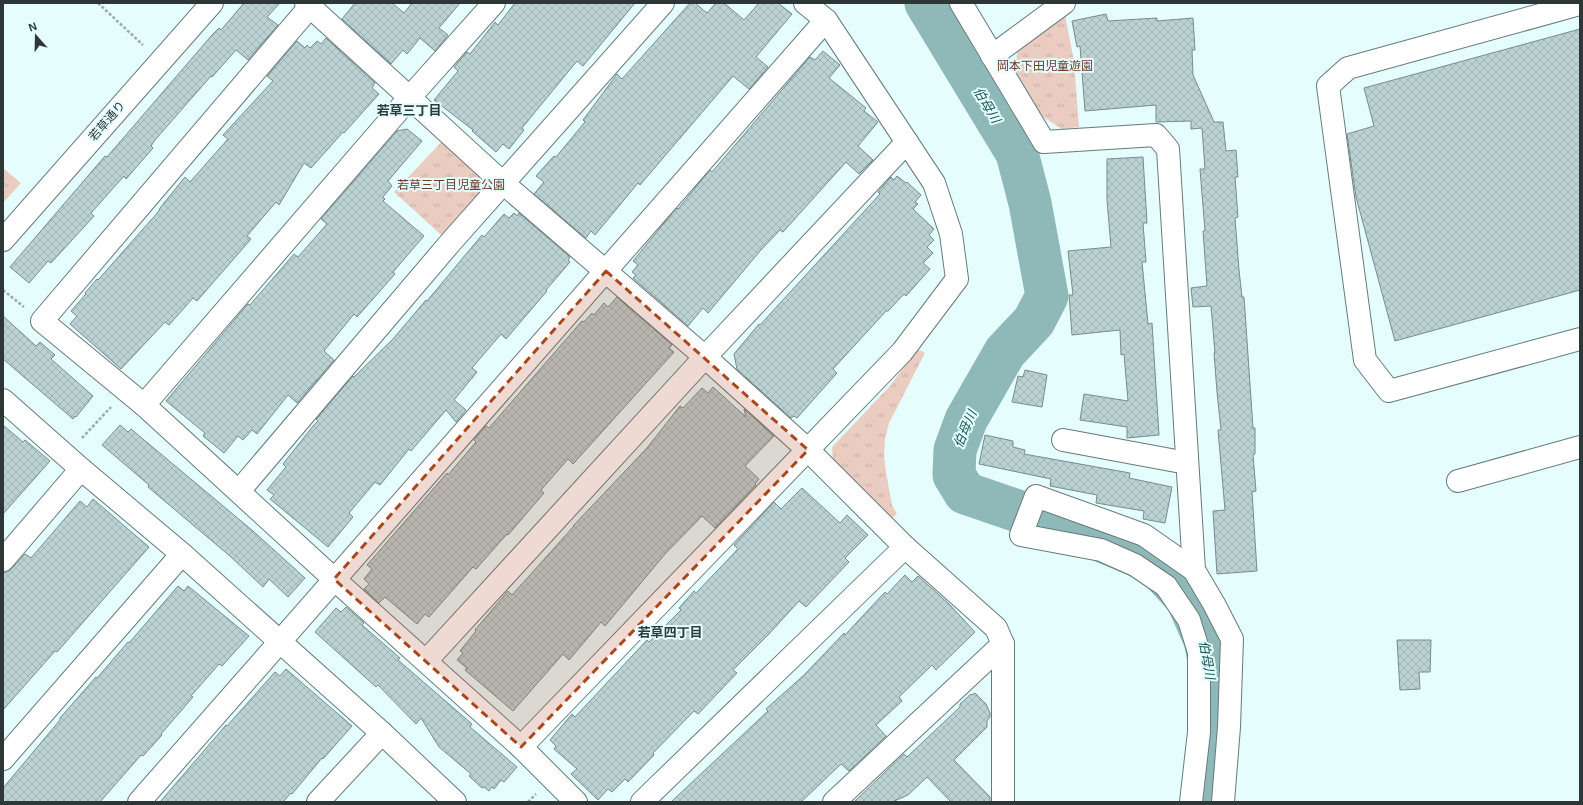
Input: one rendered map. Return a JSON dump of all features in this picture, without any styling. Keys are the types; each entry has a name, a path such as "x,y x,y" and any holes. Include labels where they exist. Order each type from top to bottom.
{"street":[{"name":"若草通り","path":"3,240 212,3"},
{"path":"144,405 410,97 494,3"},
{"path":"239,491 503,183 663,3"},
{"path":"520,747 902,352 957,279 951,234 934,183 826,20 805,3"},
{"path":"961,3 1044,142 1156,135 1168,149 1194,570"},
{"path":"992,56 1064,3"},
{"path":"576,802 520,747 144,405 42,321 310,4 503,183 606,270 808,450 905,547 996,628 1003,644 1003,802"},
{"path":"1580,4 1348,68 1328,86 1365,360 1389,391 1580,339"},
{"path":"139,802 826,20"},
{"path":"426,661 705,357 907,142"},
{"path":"3,400 182,554 382,733 455,802"},
{"path":"1063,440 1187,463"},
{"path":"1458,481 1580,447"},
{"path":"3,560 82,469"},
{"path":"1191,802 1199,732 1200,652 1189,620 1166,586 1135,565 1101,550 1021,534 1036,496 1144,535 1194,570 1232,639 1230,727 1222,802"},
{"path":"642,802 905,547"},
{"path":"3,759 182,554"},
{"path":"834,802 1003,644"},
{"path":"318,802 382,733"}],"path":[{"path":"98,3 145,47"},
{"path":"80,440 126,390"}],"highlighted area":[{"path":"606,271 808,450 521,747 334,579"}],"green space":[{"name":"岡本下田児童遊園","path":"1065,15 1074,61 1079,127 1062,129 1043,117 1014,71 1018,49"},
{"name":"若草三丁目児童公園","path":"450,133 503,183 450,243 394,192"},
{"path":"3,168 21,183 3,203"},
{"path":"917,349 925,353 889,423 885,439 884,456 886,472 892,505 897,514 892,518 833,460 832,447 890,386"}],"building":[{"path":"244,3 280,3 267,17 278,25 248,60 236,50 155,140 151,146 153,148 126,179 124,176 91,213 94,216 51,263 48,261 29,283 10,267 105,156 107,157 212,35 219,28 221,30"},
{"path":"355,3 392,3 404,13 412,3 460,3 439,28 448,35 435,51 420,38 407,54 403,50 391,64 342,19"},
{"path":"515,3 635,3 583,66 577,61 522,128 524,130 509,149 503,144 496,152 472,131 473,130 434,100 458,71 454,67 467,52 470,54 495,22 498,25"},
{"path":"690,3 695,3 707,13 716,3 724,3 744,20 759,3 778,3 792,14 756,57 768,67 749,89 733,76 640,185 638,183 595,235 591,231 586,238 534,194 544,182 536,176 554,156 556,157 585,122 583,120 617,74 622,79"},
{"path":"1106,14 1108,21 1157,18 1157,21 1193,18 1195,50 1192,50 1193,75 1214,122 1223,122 1226,151 1236,150 1238,177 1235,177 1238,217 1235,218 1242,297 1244,297 1253,428 1255,428 1255,454 1253,455 1256,491 1252,492 1257,571 1217,574 1213,511 1225,510 1218,430 1221,430 1211,306 1193,307 1191,288 1207,286 1203,231 1205,231 1200,169 1205,169 1202,128 1191,129 1191,121 1156,122 1156,105 1085,111 1080,46 1077,47 1072,21"},
{"path":"1580,29 1580,290 1395,341 1356,197 1347,134 1374,126 1364,88"},
{"path":"326,38 375,83 372,88 379,94 311,168 304,163 279,205 276,202 247,236 251,239 197,301 193,298 169,325 165,322 121,369 70,324 77,316 71,311 97,279 98,280 159,211 185,177 190,182 228,139 223,135 273,81 267,76 297,41 305,48 307,45 310,48 317,41 321,44"},
{"path":"823,51 840,65 829,78 866,108 864,111 878,122 858,146 873,160 859,174 846,162 783,232 780,230 760,251 708,313 703,308 688,326 633,278 636,275 632,272 638,265 633,261 674,211 677,208 678,209 710,170 712,172 810,57 815,60"},
{"path":"407,129 422,141 388,181 392,186 383,197 385,199 383,201 424,236 393,272 395,274 357,317 354,314 324,351 334,360 297,403 288,395 257,434 252,430 243,440 238,436 224,453 203,436 205,433 166,401 248,304 250,305 294,254 298,257 327,224 321,219 397,131"},
{"path":"1143,157 1147,223 1143,223 1146,262 1142,262 1148,324 1152,323 1159,435 1127,438 1127,427 1080,420 1084,394 1128,401 1124,354 1121,355 1120,330 1072,335 1069,295 1073,295 1068,251 1111,247 1107,200 1107,159"},
{"path":"897,176 906,183 907,182 921,195 915,202 918,204 913,209 934,229 929,235 934,240 927,247 933,253 923,263 930,269 906,296 904,294 888,311 886,311 833,369 837,373 797,418 794,416 791,418 737,369 734,354 759,324 760,325 880,194 878,192 891,177 894,180"},
{"path":"514,213 517,216 519,213 570,257 568,260 570,262 506,339 501,334 472,368 477,372 454,400 466,410 456,422 446,410 411,451 409,449 380,485 375,482 349,513 353,517 328,547 270,499 274,495 267,490 286,467 283,464 318,421 316,419 353,376 354,377 393,339 482,235 484,237 504,214 509,218"},
{"path":"617,297 672,345 669,348 674,352 573,464 568,459 541,490 544,493 508,535 507,534 476,569 473,567 429,617 425,614 417,624 385,597 379,603 364,589 369,584 364,579 372,569 367,565 447,473 448,475 476,442 474,440 486,426 489,428 582,321 584,322 592,313 594,315 604,303 608,307"},
{"path":"3,316 36,346 40,342 55,355 51,359 93,396 76,417 75,416 73,419 3,359"},
{"path":"1025,370 1047,375 1042,407 1012,402 1018,376 1023,377"},
{"path":"713,387 746,417 744,409 774,436 745,466 759,479 755,484 756,485 715,528 702,516 665,554 605,626 601,622 569,660 563,654 513,711 465,670 467,668 457,660 463,653 460,651 476,631 475,630 508,591 512,595 573,526 647,448 680,406 683,408 702,388 708,393"},
{"path":"3,425 23,442 25,440 50,461 3,514"},
{"path":"120,425 128,432 131,429 253,531 305,578 288,597 269,579 263,587 231,557 148,487 149,485 102,445"},
{"path":"985,435 1013,441 1013,447 1025,450 1024,454 1130,473 1129,478 1172,487 1165,523 1143,519 1144,511 1096,503 1097,495 1050,486 1051,479 979,464"},
{"path":"802,488 840,523 847,515 868,535 845,558 849,562 806,607 799,601 733,670 737,673 698,714 694,711 653,753 654,755 628,782 625,779 612,792 608,789 598,800 571,774 577,769 554,749 556,746 550,740 572,714 575,717 647,640 649,642 681,610 679,608 694,591 696,593 738,549 734,545 774,502 781,509"},
{"path":"93,499 149,547 57,652 55,651 3,710 3,572 8,572 25,554 31,558 80,501 87,507"},
{"path":"905,575 912,582 918,576 949,604 975,632 936,670 932,665 899,697 902,701 876,725 886,736 849,771 841,764 801,802 671,802 768,711 766,709 804,675 844,633 845,635 885,592 887,594"},
{"path":"178,586 184,591 188,586 249,636 222,666 219,664 191,696 193,697 161,734 162,735 143,756 141,755 100,802 3,802 3,788 60,720 60,718 128,642 129,643"},
{"path":"346,607 364,623 362,625 400,658 398,660 472,724 470,727 517,767 504,782 501,780 494,789 492,787 489,791 484,787 482,788 469,776 471,774 439,747 421,718 416,724 378,685 376,687 315,632 336,608 341,612"},
{"path":"1397,640 1431,640 1430,672 1419,672 1420,689 1400,690"},
{"path":"286,669 352,726 323,759 322,758 292,794 291,793 283,802 160,802 226,725 227,726 275,672 280,676"},
{"path":"975,693 986,704 990,713 990,717 987,721 987,727 954,760 990,797 990,802 951,802 927,777 908,795 892,802 854,802 904,754 907,757 960,707 960,704 971,694 972,695"}],"waterway":[{"name":"伯母川","path":"926,3 1017,153 1030,203 1047,296 1034,321 1005,352 966,420 955,450 954,475 965,493 1088,535 1154,563 1187,599 1205,640 1212,675 1214,699 1203,788"}],"district":[{"name":"若草三丁目","path":"409,110"},
{"name":"若草四丁目","path":"670,632"}]}
